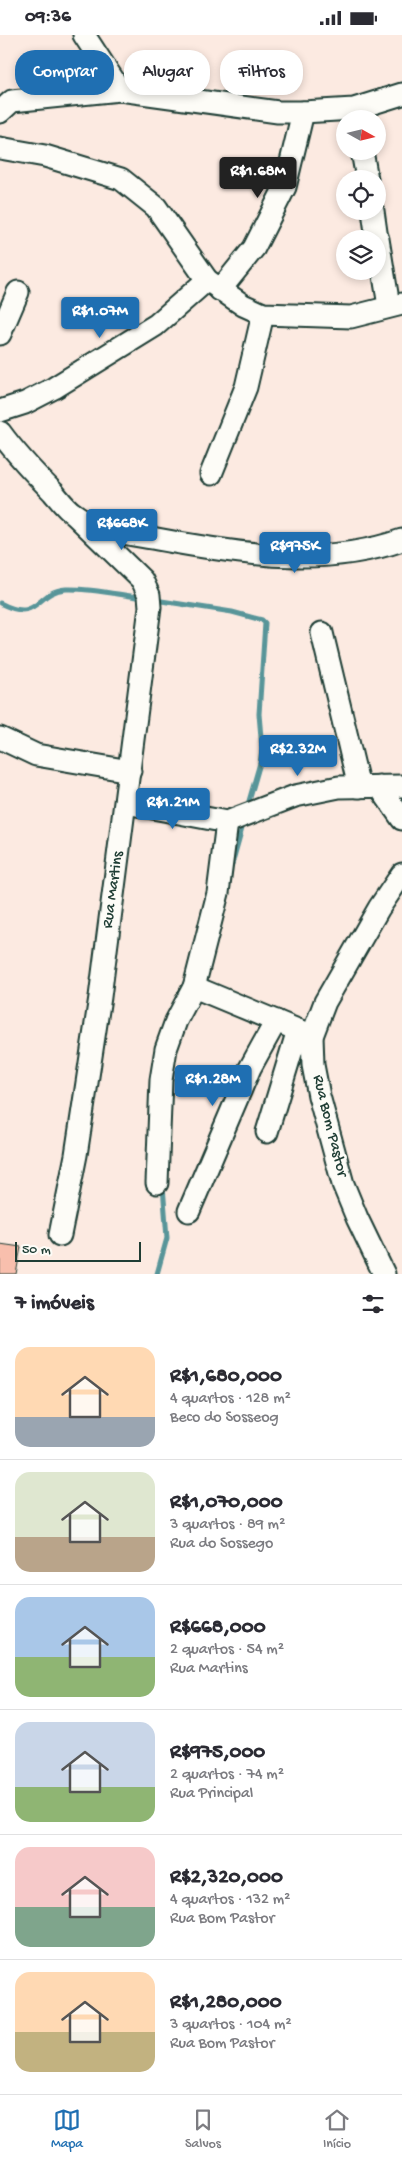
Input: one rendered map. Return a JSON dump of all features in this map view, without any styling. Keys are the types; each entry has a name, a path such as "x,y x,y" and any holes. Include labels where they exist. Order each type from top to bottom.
{"street":[{"path":"84,35 120,90"},
{"path":"4,101 120,90 226,103 278,112 336,113"},
{"path":"364,110 402,94"},
{"path":"0,411 25,403 54,388 156,325 213,285 254,248 284,187 303,112"},
{"path":"0,148 45,156 121,179 156,207 213,285 243,305 263,314 351,317 396,305 386,270"},
{"path":"0,333 18,292"},
{"path":"211,474 246,387 263,314"},
{"name":"Rua Martins","path":"0,432 16,453 74,514 142,580 149,595 149,621 126,803 76,1155 60,1235"},
{"path":"74,514 98,526 124,533 200,547 266,555 316,556 354,553 402,540"},
{"path":"322,633 369,786 402,819"},
{"path":"0,738 36,755 130,771"},
{"path":"126,803 227,821 295,797 339,787 402,786"},
{"path":"157,1183 161,1081 166,1049 176,1021 194,987 218,893 227,821"},
{"name":"Rua Bom Pastor","path":"384,1274 343,1184 319,1096 305,1033 379,908 402,874"},
{"path":"194,987 305,1033 267,1132"},
{"path":"188,1211 250,1068 276,1021"}],"building":[{"path":"0,1244 21,1247 16,1274 0,1274"}],"waterway":[{"path":"0,603 13,609 23,610 36,605 56,591 66,589 144,598"},
{"path":"155,600 232,612 262,620 265,623 259,714 262,749 260,763 247,808"},
{"path":"232,864 244,821"},
{"path":"157,1274 167,1238 163,1186"}]}
